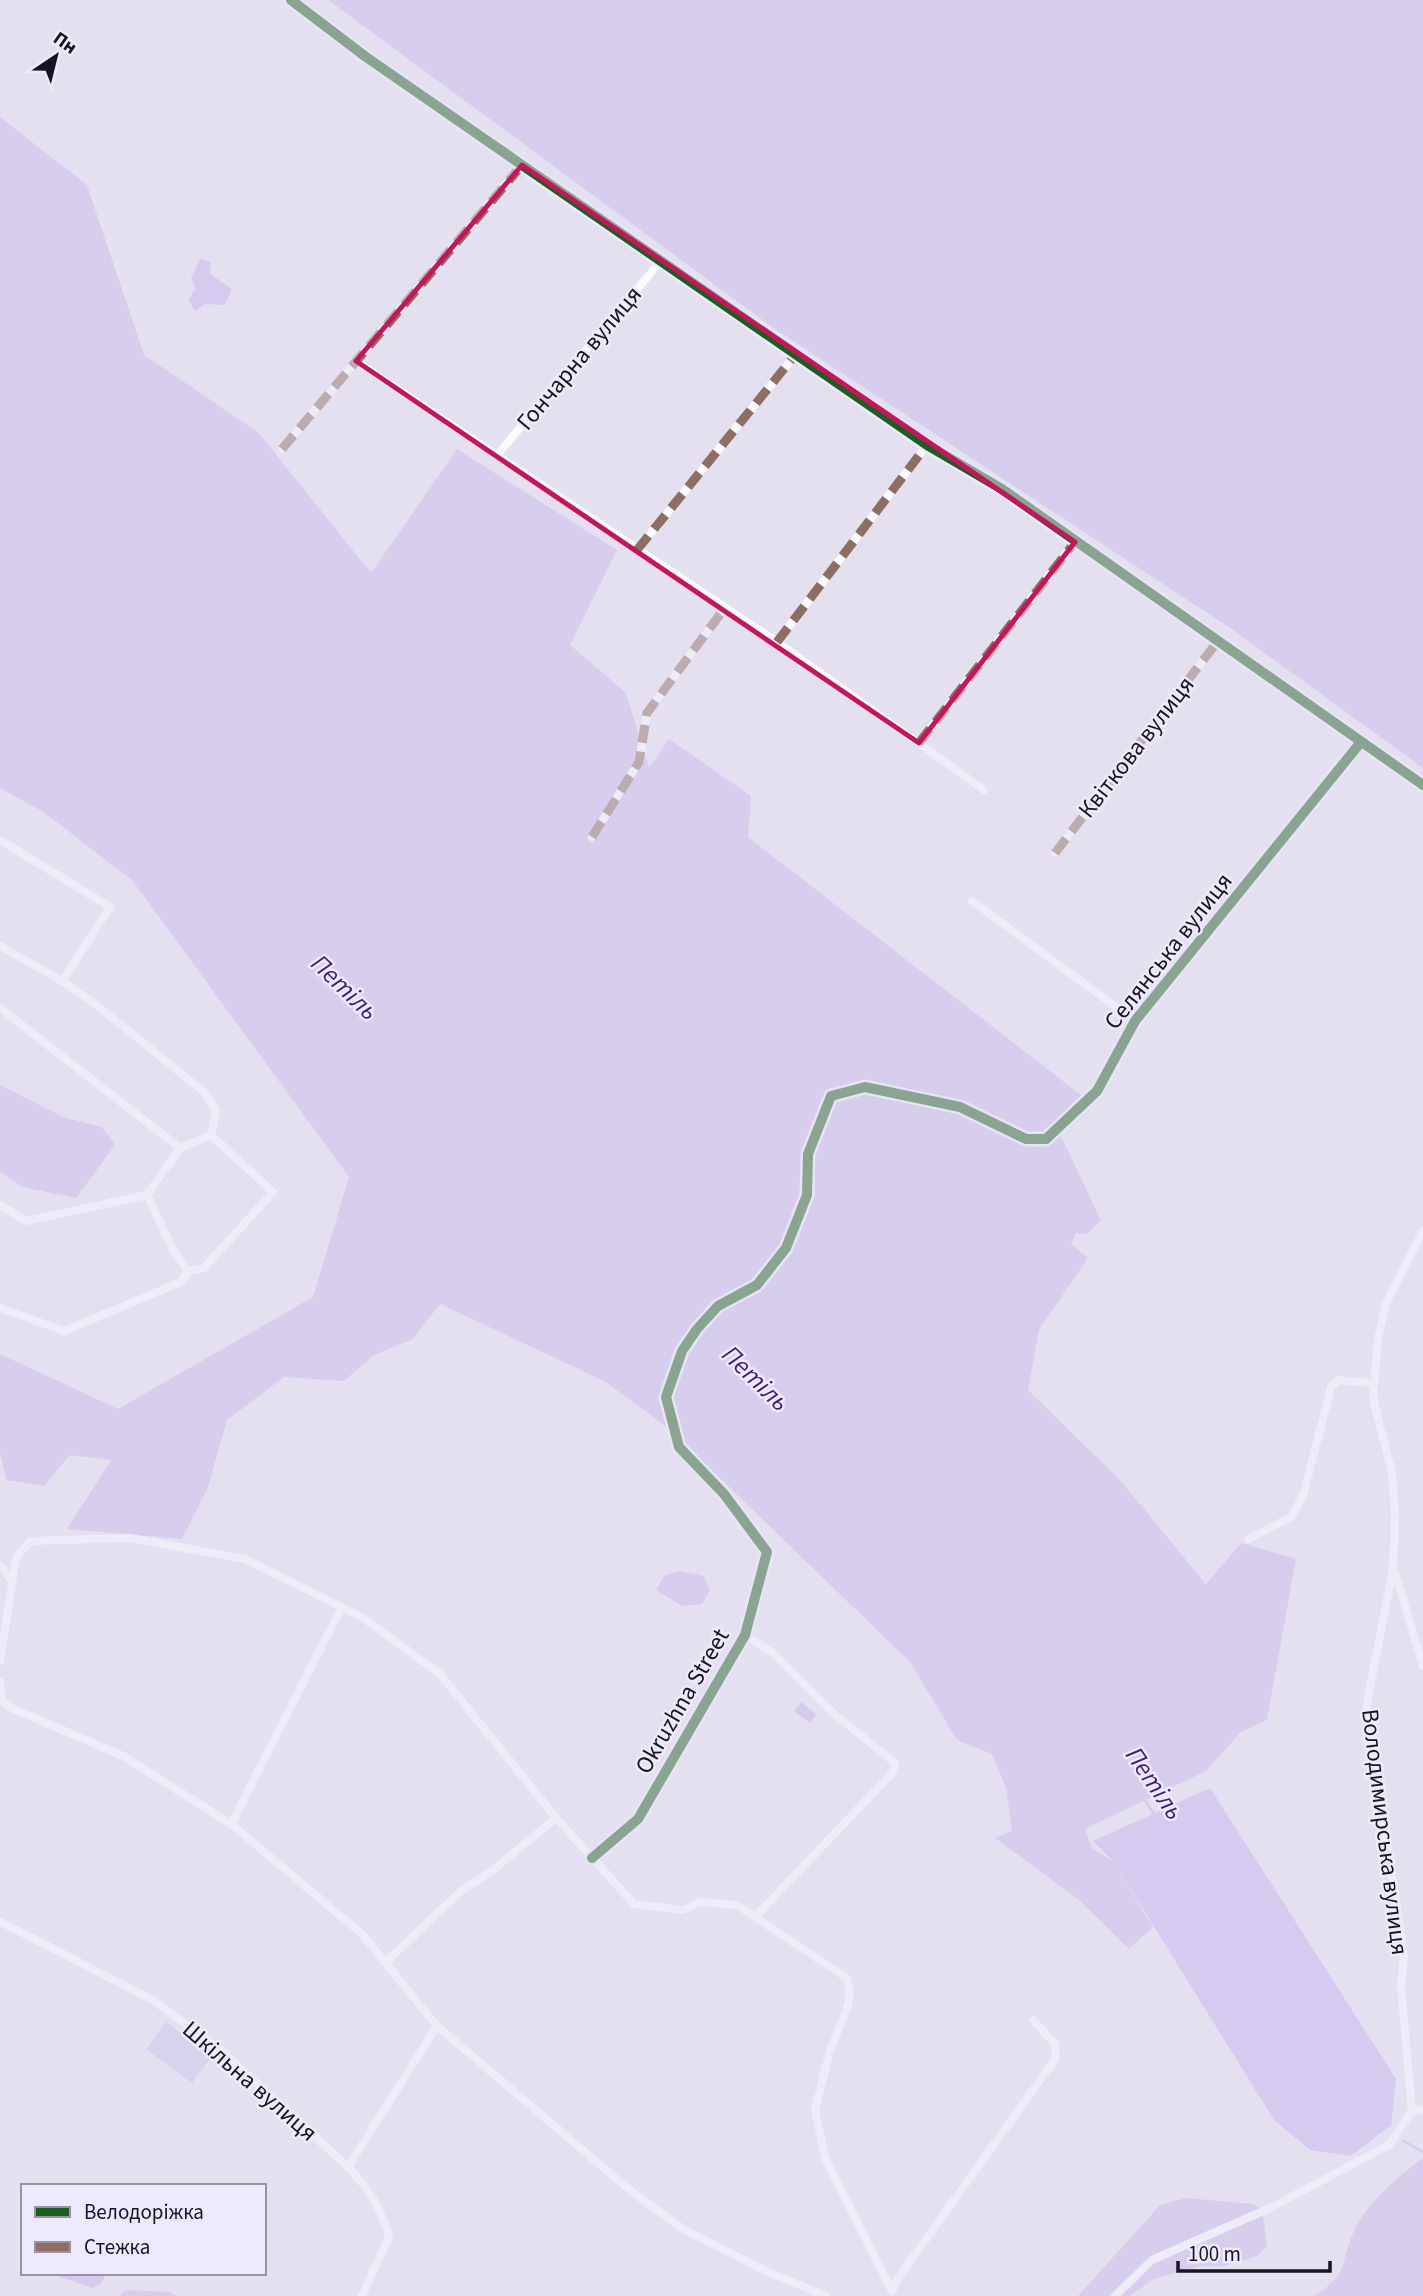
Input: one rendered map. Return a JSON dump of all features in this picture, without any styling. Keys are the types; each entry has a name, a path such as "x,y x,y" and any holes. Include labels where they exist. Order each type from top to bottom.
{"street":[{"path":"291,0 366,57 927,445 1003,489 1423,785"},
{"path":"282,449 522,165"},
{"name":"Гончарна вулиця","path":"497,456 661,261"},
{"path":"637,550 796,354"},
{"path":"356,361 777,642 984,790"},
{"path":"777,642 927,445"},
{"path":"919,743 1075,542"},
{"path":"592,837 639,762 648,713 724,609"},
{"name":"Квіткова вулиця","path":"1055,853 1218,640"},
{"name":"Селянська вулиця","path":"679,1447 666,1397 682,1351 718,1306 757,1285 786,1248 807,1195 808,1154 831,1096 865,1087 960,1107 1026,1139 1046,1139 1097,1091 1135,1021 1361,742"},
{"path":"0,840 110,906 62,981"},
{"path":"972,901 1135,1021"},
{"path":"0,946 62,981 99,1007 204,1092 216,1110 211,1135"},
{"path":"0,1009 180,1148"},
{"path":"0,1205 26,1221 147,1195 180,1148 211,1135"},
{"path":"0,1308 64,1331 181,1282 188,1271 204,1268 273,1192 211,1135"},
{"path":"147,1195 174,1251 188,1271"},
{"name":"Володимирська вулиця","path":"1412,2111 1401,1986 1404,1957 1402,1936 1366,1709 1394,1568 1395,1514 1392,1473 1373,1399 1378,1338 1387,1301 1423,1231"},
{"path":"1248,1539 1291,1517 1303,1496 1331,1387 1338,1380 1374,1383"},
{"name":"Okruzhna Street","path":"592,1858 638,1819 745,1635 766,1552 724,1494 679,1447"},
{"path":"0,1661 16,1558 30,1541 130,1538 245,1559 362,1617 440,1674 556,1818 634,1904 682,1910 700,1902 737,1905 795,1946 836,1968 847,1978 850,1992 848,2004 830,2051 815,2110 825,2158 892,2293"},
{"path":"0,1565 12,1582"},
{"path":"1394,1568 1423,1666"},
{"path":"231,1824 342,1607"},
{"name":"Okruzhna Street","path":"745,1635 773,1653 833,1713 895,1762 893,1772 756,1916"},
{"path":"0,1682 1,1700 9,1707 123,1756 231,1824 362,1934 436,2026 631,2191 683,2229 766,2271 826,2296"},
{"path":"385,1963 462,1890 492,1871 556,1818"},
{"name":"Шкільна вулиця","path":"1,1922 153,2000 223,2052 348,2167 381,2208 389,2237 362,2296"},
{"path":"892,2293 898,2278 1056,2058 1055,2044 1033,2020"},
{"path":"348,2167 436,2026"},
{"path":"1115,2296 1152,2260 1270,2208 1389,2145 1412,2111 1423,2110"}],"highlighted area":[{"path":"522,165 1075,542 919,743 356,361"}],"shaded area":[{"path":"328,0 1423,0 1423,768 1230,628 772,327"},
{"path":"0,117 87,185 144,355 258,432 371,573 457,449 617,550 570,645 626,693 649,768 669,739 751,796 748,837 1086,1099 1058,1130 1101,1220 1087,1234 1076,1233 1071,1244 1088,1258 1039,1330 1028,1390 1120,1480 1206,1584 1241,1543 1296,1559 1267,1720 1241,1732 1206,1771 1085,1829 1092,1848 1114,1862 1153,1927 1129,1949 1079,1900 995,1838 1012,1831 1006,1788 992,1754 957,1740 910,1662 668,1428 604,1381 440,1304 413,1339 374,1355 344,1381 284,1377 227,1420 208,1487 182,1539 67,1529 111,1460 70,1455 44,1486 6,1480 0,1452 0,1354 118,1409 313,1297 349,1177 132,880 42,811 0,788"},
{"path":"200,259 211,262 210,274 232,289 225,305 205,304 195,311 188,300 196,288 191,278"},
{"path":"0,1085 63,1117 102,1127 115,1145 76,1198 22,1187 0,1172"},
{"path":"679,1571 704,1576 710,1591 702,1604 682,1606 656,1590 664,1576"},
{"path":"801,1702 816,1714 810,1723 794,1711"},
{"path":"1210,1788 1396,2079 1391,2125 1351,2156 1310,2150 1274,2120 1114,1862 1093,1841"},
{"path":"166,2022 212,2056 192,2083 146,2049"},
{"path":"1423,2158 1423,2296 1314,2296 1339,2274 1355,2229 1367,2209"},
{"path":"1186,2198 1253,2204 1262,2209 1267,2246 1258,2256 1224,2266 1200,2266 1154,2279 1129,2296 1078,2296 1160,2205"},
{"path":"54,2275 105,2275 102,2283 93,2288"},
{"path":"125,2290 171,2292 176,2296 120,2296"}],"waterway":[{"name":"Петіль","path":"0,740 254,925 1094,1723 1154,1814"},
{"name":"Петіль","path":"1403,2141 1423,2152"}],"marked path":[{"path":"282,449 522,165"},
{"path":"637,550 796,354"},
{"path":"777,642 927,445"},
{"path":"919,743 1075,542"},
{"path":"592,837 639,762 647,713 724,609"},
{"path":"1055,853 1218,641"}],"cycle path":[{"path":"291,0 366,57 927,445 1002,489 1423,785"},
{"path":"592,1858 638,1819 745,1635 767,1552 724,1494 679,1447 666,1397 682,1351 697,1329 718,1306 757,1285 786,1248 807,1195 808,1154 831,1096 865,1087 960,1107 1026,1139 1046,1139 1097,1091 1135,1021 1361,742"}]}
